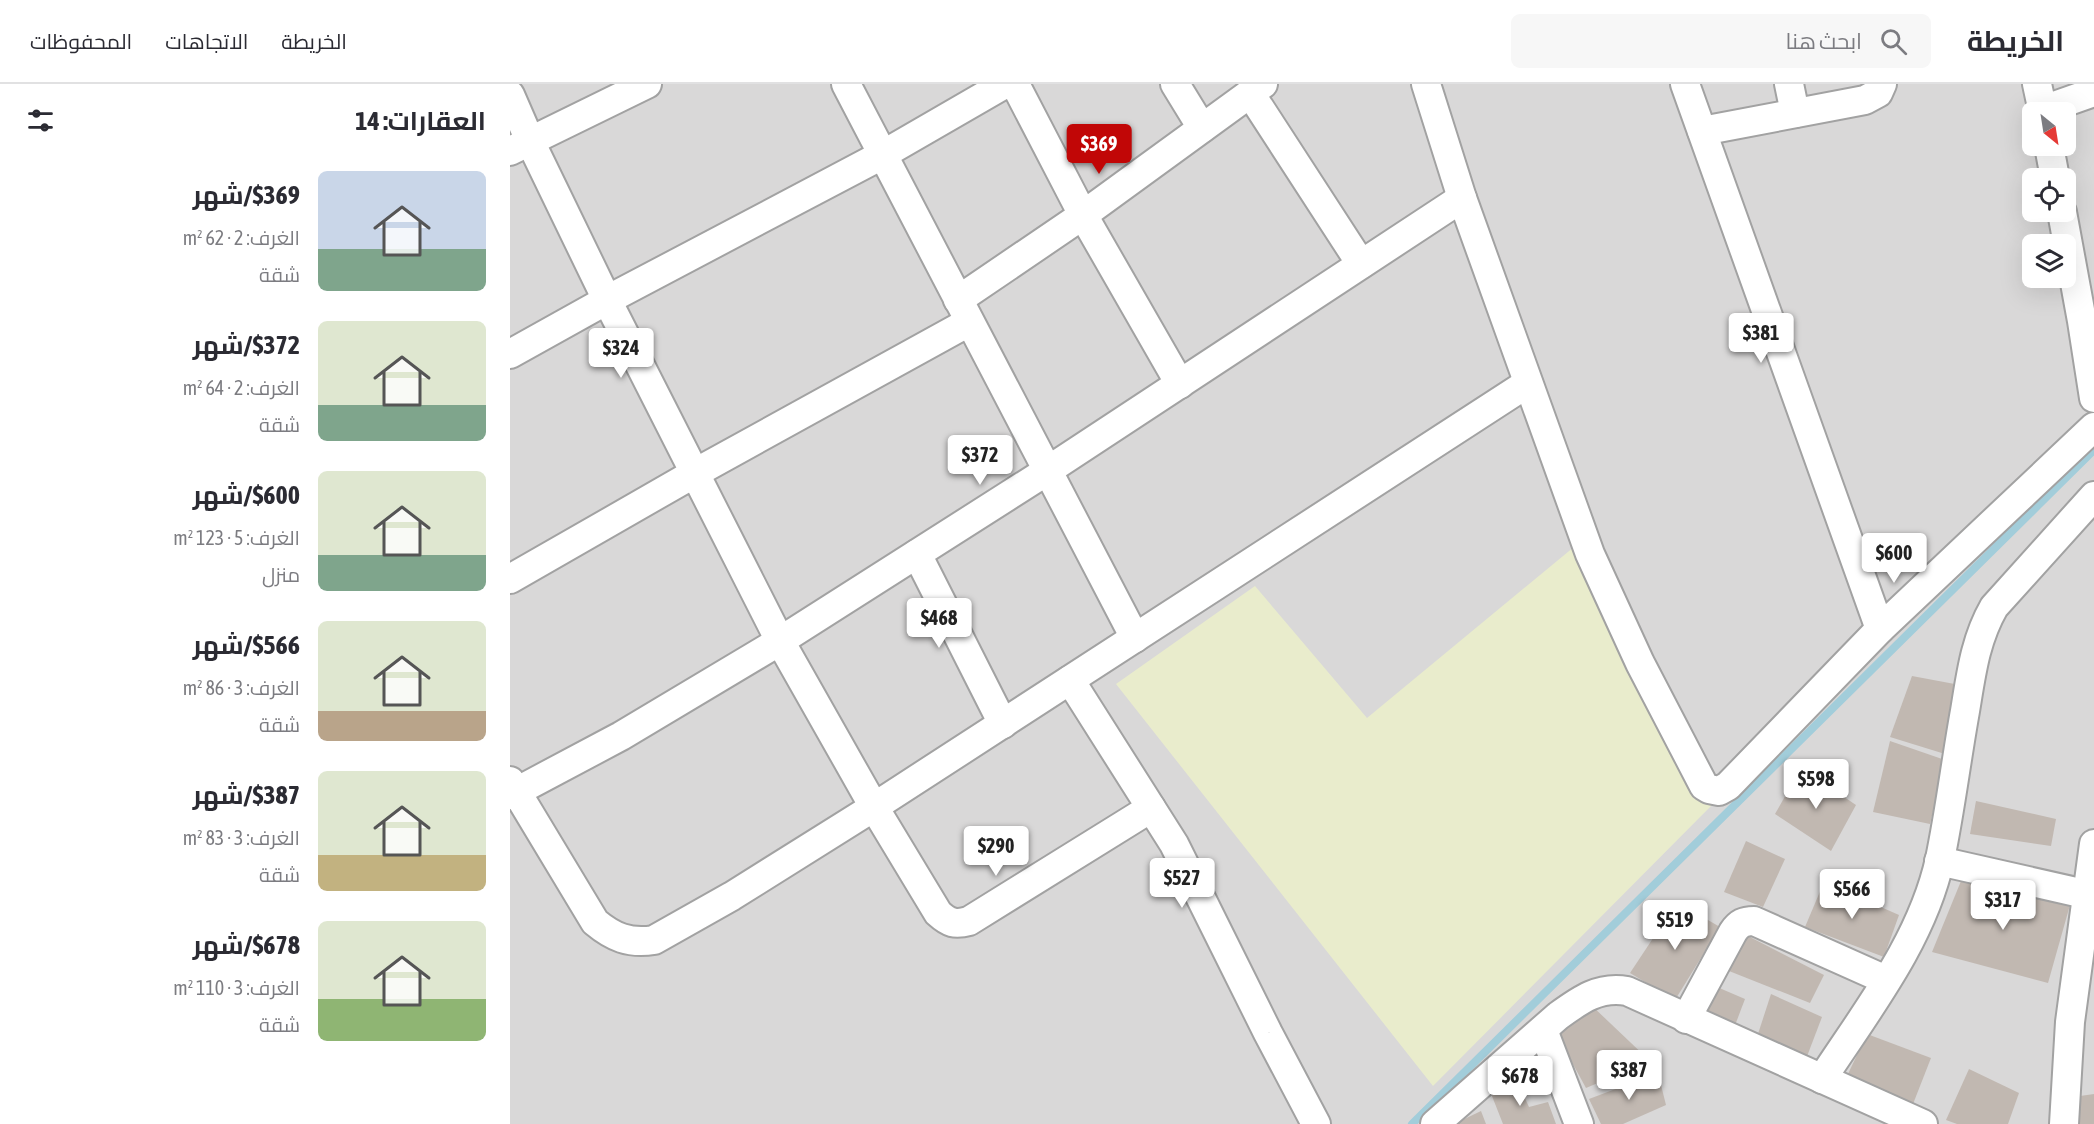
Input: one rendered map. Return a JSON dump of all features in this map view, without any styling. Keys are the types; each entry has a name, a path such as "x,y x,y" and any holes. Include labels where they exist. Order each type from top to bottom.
{"street":[{"path":"520,146 647,84"},
{"path":"846,84 1135,638"},
{"path":"510,354 607,300 882,155 1005,84"},
{"path":"1015,84 1083,215 1180,384"},
{"path":"1175,84 1202,128"},
{"path":"1426,84 1462,198 1595,565 1640,663 1704,786 1709,789 1719,791 1728,786 1880,629 2094,427"},
{"path":"1685,84 1880,629"},
{"path":"1789,84 1795,113"},
{"path":"1702,131 1865,100 1878,93 1882,84"},
{"path":"510,579 695,473 964,311 1083,215 1256,89 1361,264"},
{"path":"2041,102 2094,92"},
{"path":"510,95 520,146 607,300 780,641 874,807 938,913 948,922 959,924 969,921 1151,808"},
{"path":"1462,198 1047,471 780,641 621,736 512,789 595,921 608,932 624,940 640,942 654,940 732,896 874,807 1528,383"},
{"path":"2064,222 2094,398"},
{"path":"1822,1079 1886,981 1908,944 1925,906 1939,861 1971,674 1983,626 1994,607 2094,496"},
{"path":"917,554 1003,724"},
{"path":"1070,680 1174,844 1316,1124"},
{"path":"2064,1124 2070,1022 2090,895 2094,844"},
{"path":"1939,861 2090,895"},
{"path":"1686,1019 1738,925 1745,921 1754,921 1886,981"},
{"path":"1435,1124 1579,1001 1596,992 1614,989 1627,992 1923,1124"},
{"path":"1543,1030 1579,1124"}],"shaded area":[{"path":"510,84 2094,84 2094,1124 510,1124"}],"green space":[{"path":"1580,542 1715,802 1433,1086 1116,684 1255,586 1367,718"}],"building":[{"path":"1912,676 1960,685 1945,754 1890,737"},
{"path":"1890,741 1945,760 1930,824 1873,812"},
{"path":"1801,768 1856,805 1831,851 1775,814"},
{"path":"1976,801 2056,819 2051,846 1970,834"},
{"path":"1746,841 1785,859 1763,907 1724,892"},
{"path":"1961,881 2070,905 2048,983 1932,952"},
{"path":"1824,882 1899,915 1884,957 1805,927"},
{"path":"1677,902 1720,927 1675,1000 1630,973"},
{"path":"1746,935 1824,975 1810,1003 1729,971"},
{"path":"1717,987 1745,999 1734,1028 1704,1015"},
{"path":"1771,994 1822,1017 1806,1059 1757,1037"},
{"path":"1590,1004 1650,1061 1586,1088 1557,1035"},
{"path":"1867,1034 1931,1058 1913,1104 1847,1076"},
{"path":"1969,1069 2019,1093 2008,1124 1957,1124 1946,1120"},
{"path":"1658,1073 1666,1105 1623,1124 1601,1124 1589,1099"},
{"path":"1517,1081 1529,1107 1548,1102 1556,1124 1503,1124 1490,1091"},
{"path":"2094,1094 2094,1124 2076,1124 2073,1097"},
{"path":"1481,1111 1486,1124 1454,1124"}],"waterway":[{"path":"1412,1124 2094,450"}]}
